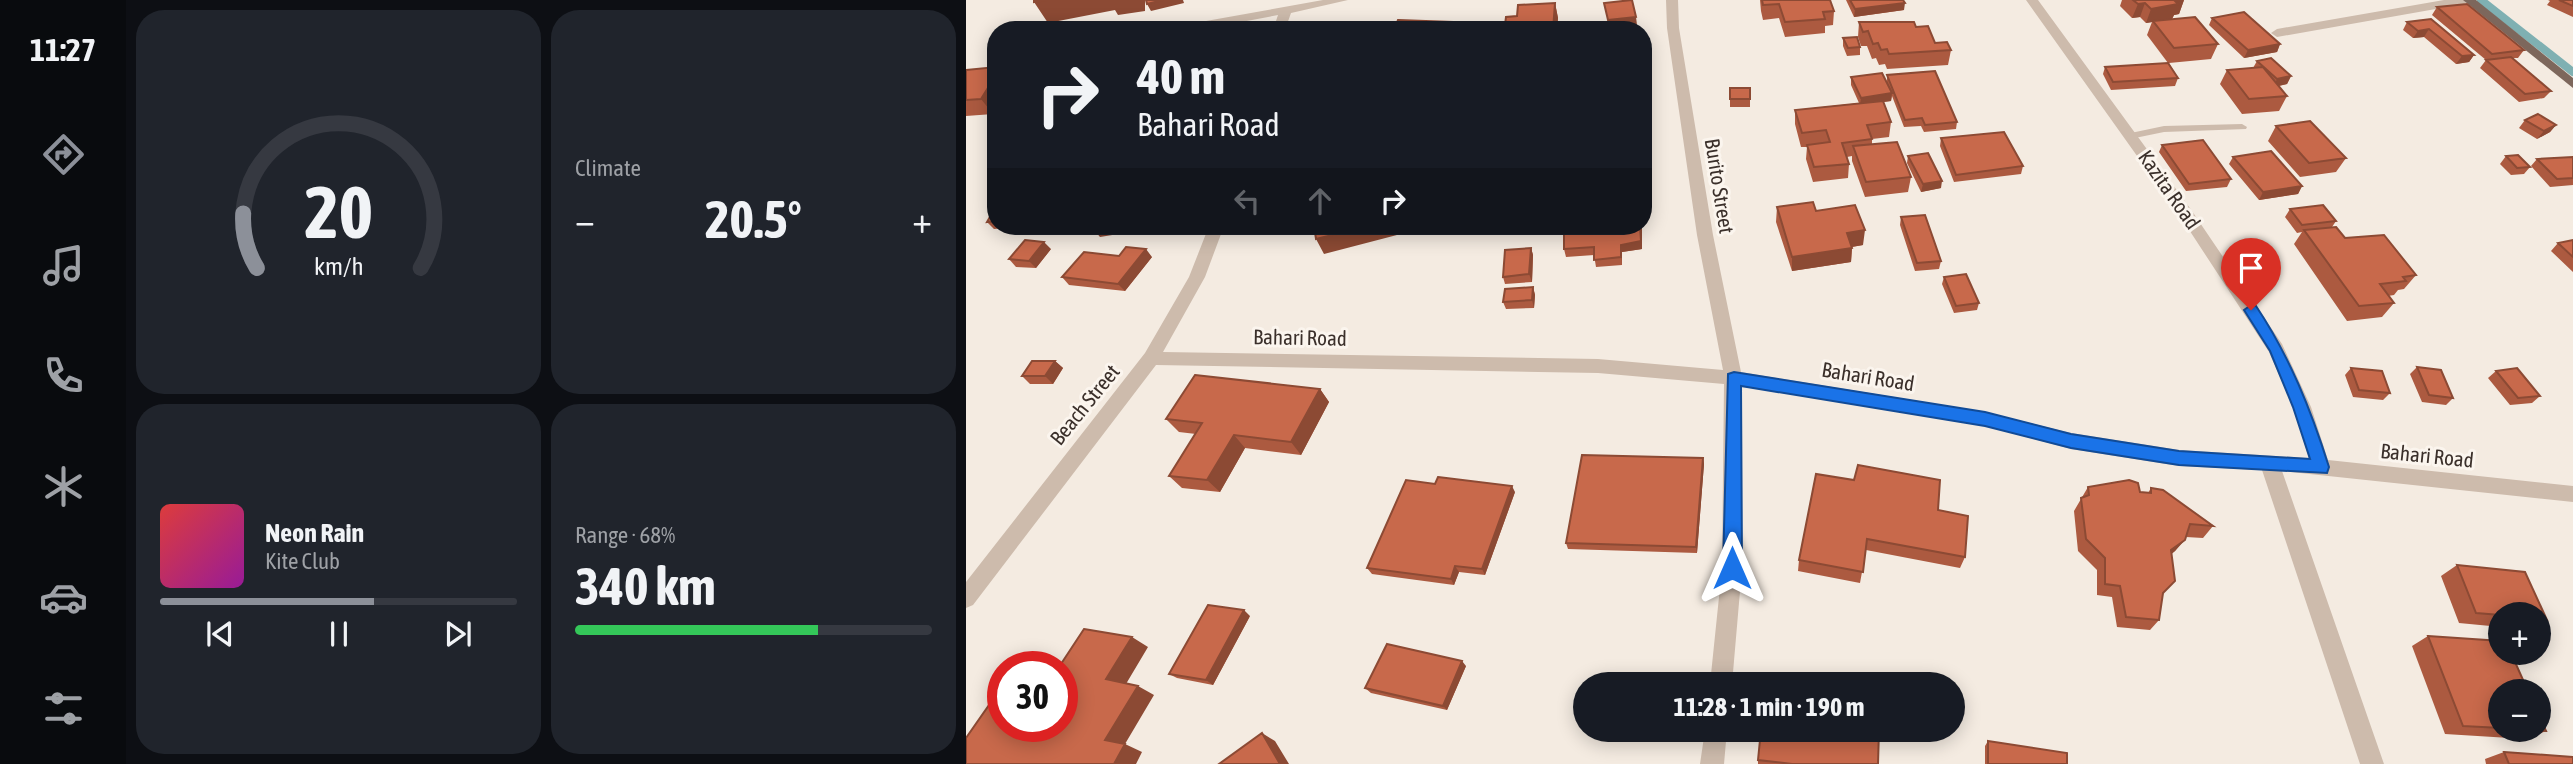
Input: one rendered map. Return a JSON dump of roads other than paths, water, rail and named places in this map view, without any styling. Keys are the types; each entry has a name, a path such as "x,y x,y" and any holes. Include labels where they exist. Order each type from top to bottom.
{"main road":[{"path":"2466,0 2573,84"}],"street":[{"path":"1232,21 1342,0"},
{"name":"Burito Street","path":"1672,0 1673,28 1705,235 1734,378 1732,568 1722,672"},
{"name":"Kazita Road","path":"2032,0 2130,136 2276,349 2302,407 2321,467"},
{"path":"2277,33 2466,0"},
{"path":"1282,21 1285,12"},
{"name":"Beach Street","path":"966,598 1151,358 1196,277 1212,235"},
{"name":"Bahari Road","path":"1151,358 1598,366 1734,378 1985,419 2071,441 2165,456 2269,462 2573,494"},
{"path":"2269,462 2372,764"},
{"path":"1713,764 1715,742"}],"lane":[{"path":"2130,136 2164,129 2242,127"}],"waterway":[{"path":"2481,0 2573,72"}]}
